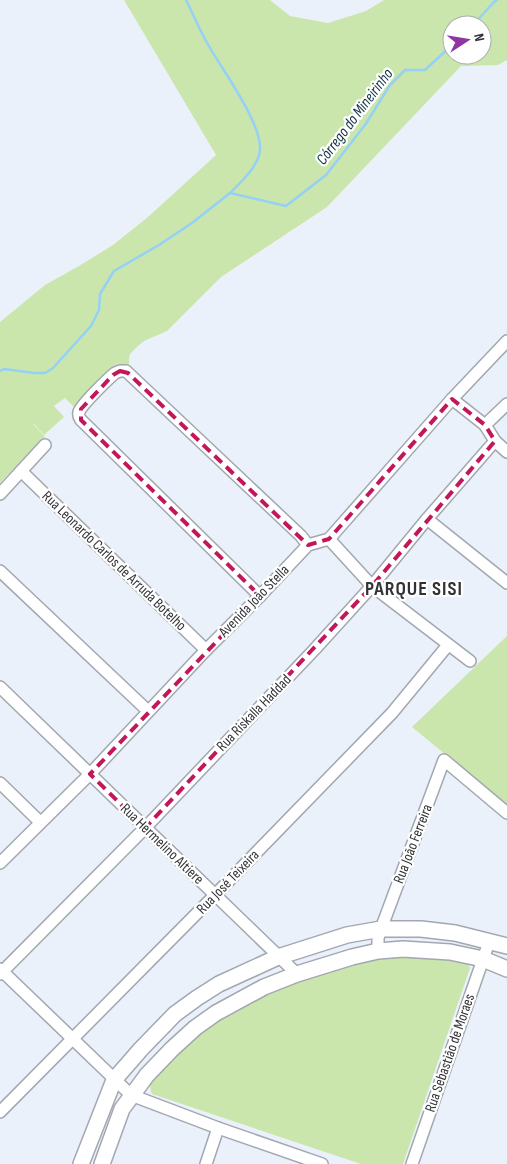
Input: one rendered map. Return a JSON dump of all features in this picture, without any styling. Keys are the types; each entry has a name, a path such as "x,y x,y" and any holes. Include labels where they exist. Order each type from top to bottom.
{"main road":[{"path":"81,1164 114,1080 158,1030 175,1014 219,984 278,956 347,935 381,929 421,929 456,933 507,946"},
{"path":"102,1164 122,1109 147,1075 195,1028 216,1013 264,987 297,974 352,958 378,951 403,949 450,952 483,959 507,968"}],"street":[{"path":"260,596 81,420 79,416 80,411 86,402 113,375 120,371 126,372 308,545 329,540 452,399 507,341"},
{"path":"452,399 485,425 495,441 507,452"},
{"path":"485,425 507,404"},
{"name":"Rua Riskalla Haddad","path":"1,972 145,828 314,650 372,586 495,441"},
{"path":"0,494 45,445"},
{"name":"Rua Leonardo Carlos de Arruda Botelho","path":"21,471 206,650"},
{"path":"427,519 507,583"},
{"path":"329,540 372,586 470,662"},
{"name":"Avenida João Stella","path":"0,864 90,774 308,545"},
{"path":"0,571 148,711"},
{"name":"Rua José Teixeira","path":"0,1112 215,895 392,712 448,645"},
{"name":"Rua Hermelino Altiere","path":"0,687 297,974"},
{"name":"Rua João Ferreira","path":"378,951 378,938 381,929 444,760 507,814"},
{"path":"0,783 40,822"},
{"name":"Rua Sebastião de Moraes","path":"412,1164 489,942"},
{"path":"1,972 131,1095 310,1162 322,1164"},
{"path":"206,1164 218,1128"}],"highlighted area":[{"path":"120,371 128,373 308,545 329,539 452,399 485,425 495,441 372,586 145,828 90,774 260,596 81,420 81,409 113,375"}],"green space":[{"path":"124,0 270,0 290,16 328,23 366,11 384,0 507,0 507,60 498,65 461,66 327,207 221,277 167,331 144,341 137,347 130,354 129,366 118,364 111,367 74,407 65,398 54,406 64,417 44,435 33,424 45,437 0,483 0,322 45,285 113,245 148,217 216,155"},
{"path":"507,636 507,805 412,727"},
{"path":"389,956 461,960 468,963 470,968 403,1164 361,1164 152,1094 150,1082 157,1072 208,1026 270,991 335,969"}],"waterway":[{"path":"186,0 206,41 247,110 259,138 260,150 256,162 248,174 230,193"},
{"name":"Córrego do Mineirinho","path":"482,15 497,0"},
{"name":"Córrego do Mineirinho","path":"0,371 4,369 45,373 53,368 91,326 99,310 100,294 114,271 192,223 230,193 286,206 326,175 365,125 390,85 405,70 425,70 442,54"}],"district":[{"name":"PARQUE SISI","path":"414,589"}]}
